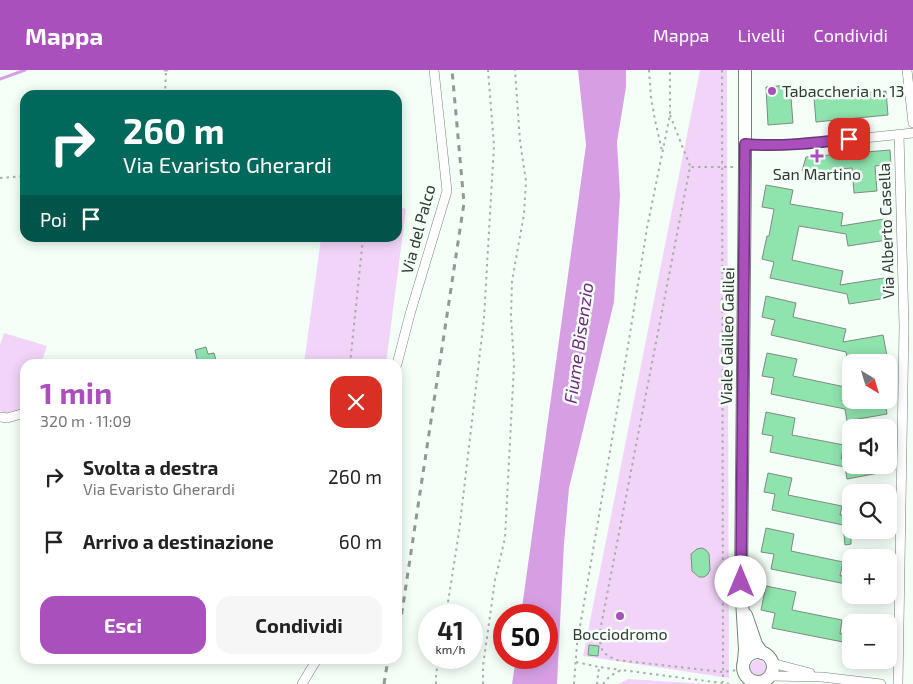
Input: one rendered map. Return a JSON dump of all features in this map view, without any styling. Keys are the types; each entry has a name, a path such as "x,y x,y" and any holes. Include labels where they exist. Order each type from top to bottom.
{"main road":[{"name":"Viale Galileo Galilei","path":"742,603 756,644 770,659 756,676 745,649 742,603 741,582 745,70"},
{"path":"756,676 750,654 762,652"}],"street":[{"name":"Via del Palco","path":"398,359 447,190 434,70"},
{"path":"907,70 913,124"},
{"path":"745,144 816,143 913,133"},
{"name":"Via Alberto Casella","path":"898,684 909,325 899,134"},
{"path":"0,418 20,414"},
{"path":"302,684 314,664"},
{"path":"756,676 822,677 882,684"}],"path":[{"path":"165,90 166,70"},
{"path":"448,604 459,532 484,318 494,145 488,70"},
{"path":"483,684 483,666 495,580 504,538 514,365 511,317 512,280 524,214 526,181 520,141 515,70"},
{"path":"649,70 652,105 662,153"},
{"path":"574,684 577,644 647,228 670,114 670,70"},
{"path":"722,70 723,682"},
{"path":"670,114 690,167 600,631 600,646 606,656 617,660 756,676"},
{"path":"690,167 745,166"},
{"path":"0,178 20,176"},
{"path":"351,359 363,242"},
{"path":"576,662 730,684"},
{"path":"598,684 596,683 599,666"},
{"path":"436,684 437,669"},
{"path":"603,684 610,676 622,670"}],"shaded area":[{"path":"700,70 727,70 729,678 583,656"},
{"path":"402,208 406,209 402,240"},
{"path":"320,242 402,242 387,359 305,359"},
{"path":"4,333 47,346 43,359 20,359 20,412 7,414 0,411 0,345"},
{"path":"758,660 766,668 758,676 750,668"},
{"path":"628,679 708,684 618,684"}],"water":[{"name":"Fiume Bisenzio","path":"578,70 626,70 626,87 617,142 620,195 614,302 569,488 558,664 558,604 523,604 586,145"},
{"path":"514,669 558,669 557,684 512,684"}],"building":[{"path":"790,85 793,123 768,125 766,87"},
{"path":"886,91 888,115 816,122 814,98"},
{"path":"890,150 891,164 875,166 877,191 854,193 852,168 832,170 829,179 802,171 806,157"},
{"path":"766,185 793,190 790,204 843,213 841,226 884,219 887,240 848,246 846,234 799,226 792,260 843,271 840,285 884,278 887,298 849,304 847,294 770,278 774,262 762,259 774,209 762,207"},
{"path":"766,296 796,303 793,317 846,329 843,342 883,335 887,354 846,354 846,352 771,335 775,320 762,317"},
{"path":"206,347 208,354 214,353 216,359 197,359 195,350"},
{"path":"767,353 797,359 793,376 842,386 842,408 771,394 774,378 762,376"},
{"path":"845,409 886,409 887,414 847,419"},
{"path":"766,412 795,418 792,435 842,445 842,466 770,452 773,436 762,434"},
{"path":"768,473 792,478 788,495 842,506 840,515 842,515 842,525 772,510 775,494 764,492"},
{"path":"846,474 874,474 847,479"},
{"path":"766,528 794,534 791,551 842,562 840,576 842,576 842,583 771,569 774,554 761,552"},
{"path":"844,539 851,539 851,544 845,545"},
{"path":"702,548 709,554 710,570 704,577 699,577 692,571 691,554 697,549"},
{"path":"766,586 796,592 792,610 842,620 840,634 842,634 842,642 772,628 775,613 761,610"},
{"path":"589,645 599,646 598,656 588,655"}],"waterway":[{"path":"0,79 25,70"}],"railway":[{"path":"402,612 464,203 452,70"},
{"path":"384,684 387,664"}],"place":[{"name":"Tabaccheria n. 13","path":"772,91"},
{"name":"San Martino","path":"817,156"},
{"name":"Bocciodromo","path":"620,616"}],"route":[{"path":"741,582 745,144 816,143 849,139"}]}
